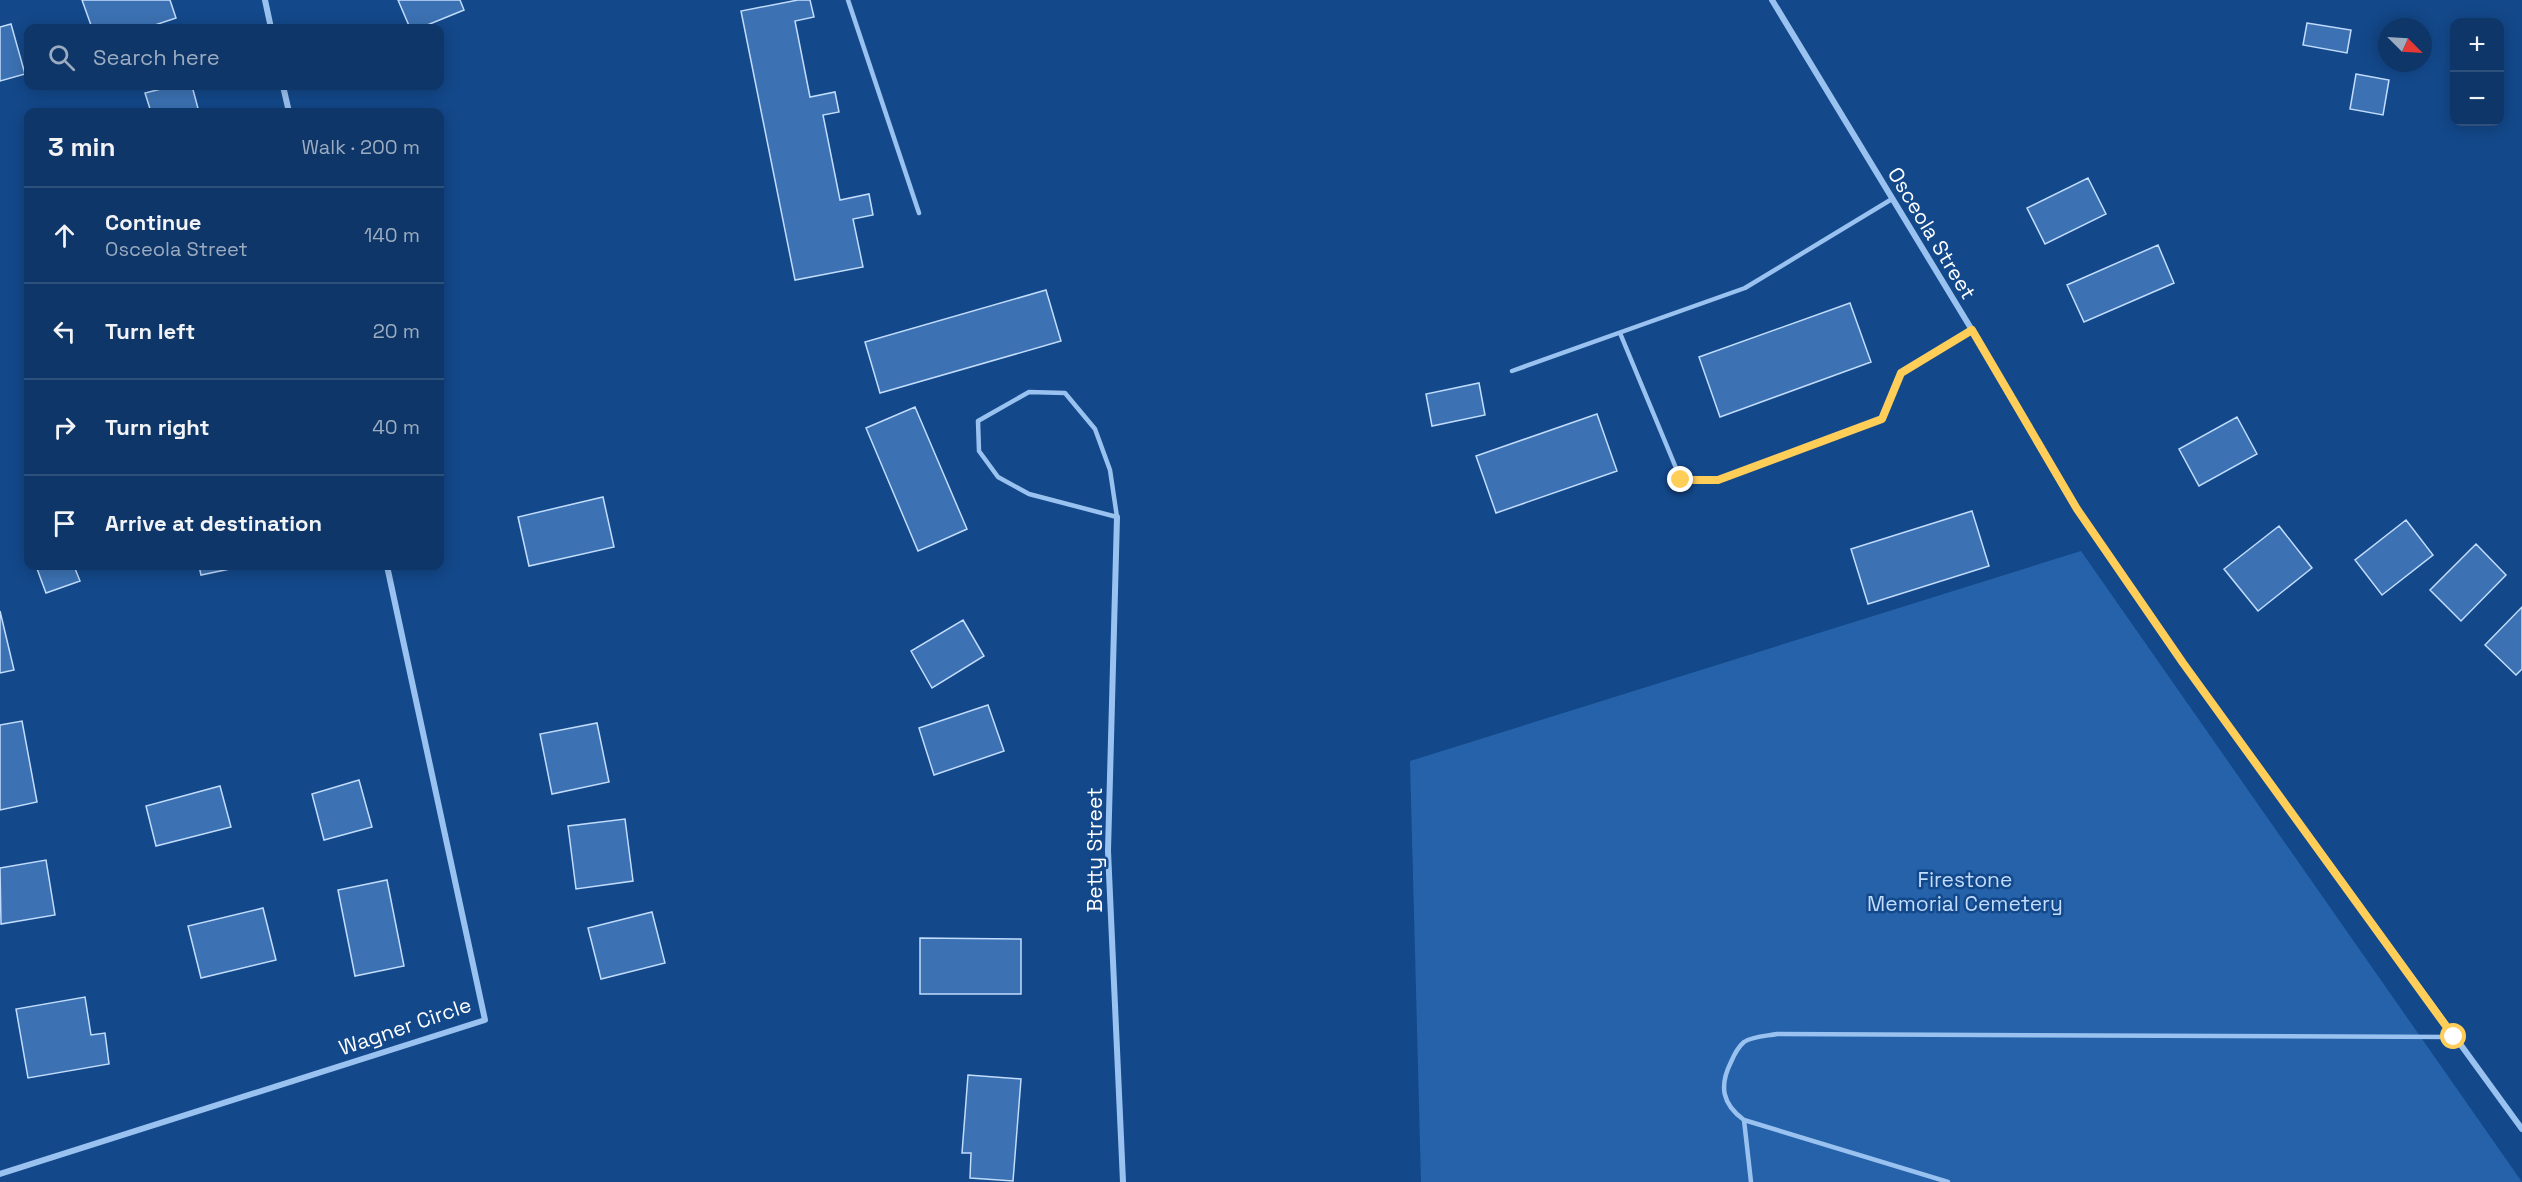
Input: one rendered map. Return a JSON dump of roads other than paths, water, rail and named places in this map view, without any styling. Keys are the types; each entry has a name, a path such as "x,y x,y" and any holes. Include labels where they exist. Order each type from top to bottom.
{"street":[{"path":"265,0 270,24"},
{"name":"Osceola Street","path":"1772,0 1972,330 2077,509 2183,663 2522,1129"},
{"path":"284,90 288,108"},
{"name":"Betty Street","path":"1117,517 1108,851 1122,1182"},
{"name":"Wagner Circle","path":"0,1174 485,1020 388,570"}],"lane":[{"path":"848,0 919,213"},
{"path":"1512,371 1745,288 1892,199"},
{"path":"1620,333 1681,480 1718,480 1882,419 1901,373 1972,330"},
{"path":"1029,392 1065,393 1095,429 1110,470 1117,517 1029,494 998,477 979,451 978,421 1029,392"},
{"path":"1948,1182 1744,1120 1733,1112 1726,1101 1724,1084 1728,1067 1736,1052 1744,1042 1777,1034 2454,1037"},
{"path":"1744,1120 1751,1182"}],"park label":[{"name":"Firestone Memorial Cemetery","path":"1965,891"}]}
